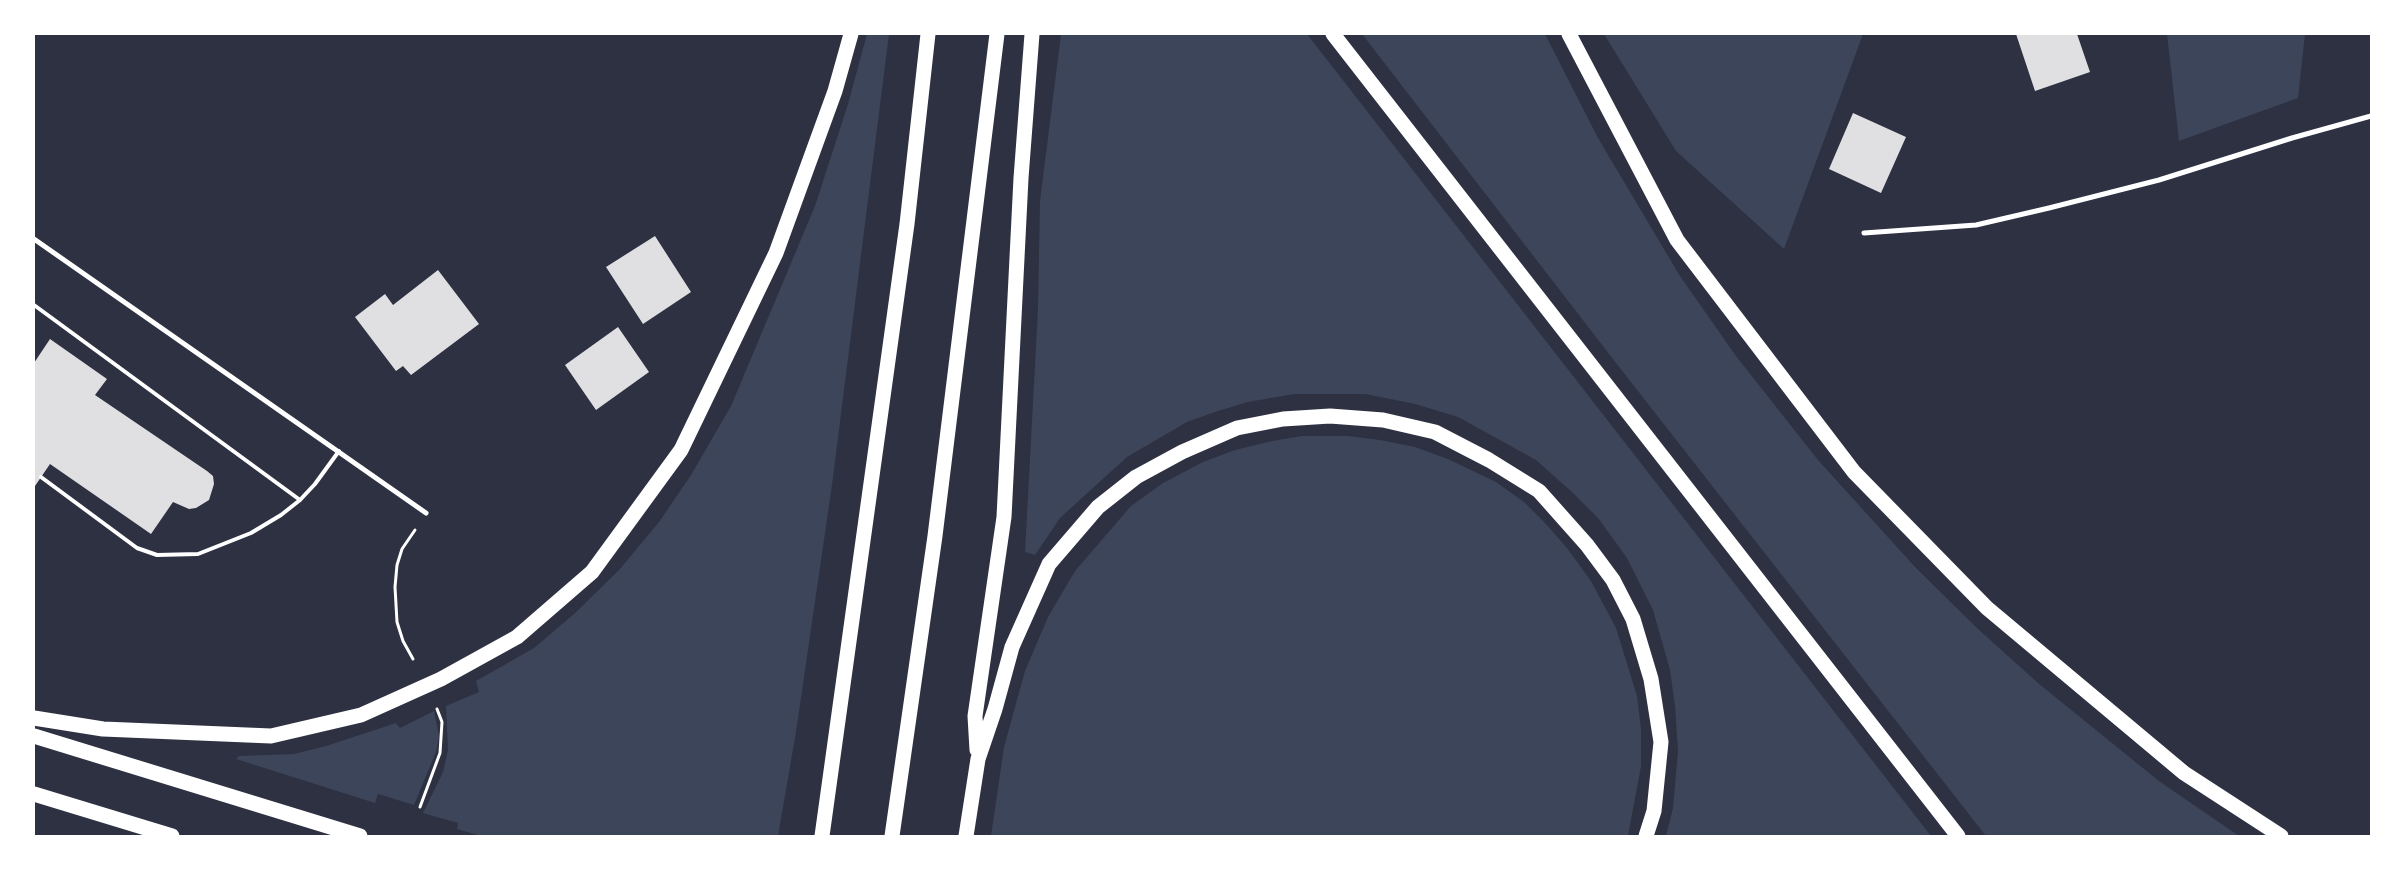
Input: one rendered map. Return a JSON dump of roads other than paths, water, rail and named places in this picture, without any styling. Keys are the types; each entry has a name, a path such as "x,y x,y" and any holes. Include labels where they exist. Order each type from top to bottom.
{"highway":[{"path":"34,718 103,729 271,736 361,715 441,680 517,636 592,572 681,450 776,253 836,91 851,34"},
{"path":"822,836 907,224 928,34"},
{"path":"893,830 935,536 997,34"},
{"path":"978,759 975,716 1004,517 1021,178 1032,34"},
{"path":"1333,34 1958,836"},
{"path":"1569,34 1677,240 1854,472 1987,608 2184,773 2281,836"},
{"path":"966,836 978,759 995,709 1012,647 1048,564 1098,507 1136,477 1182,452 1237,428 1283,419 1330,416 1383,420 1435,432 1489,460 1539,491 1587,545 1613,580 1633,620 1651,679 1661,742 1654,811 1646,836"},
{"path":"34,736 360,836"},
{"path":"34,794 172,836"}],"street":[{"path":"1864,233 1976,225 2159,180 2292,138 2371,116"},
{"path":"34,239 426,513"}],"lane":[{"path":"34,305 300,500"},
{"path":"41,477 137,548 156,555 198,554 251,533 281,515 300,500 339,452"}]}
